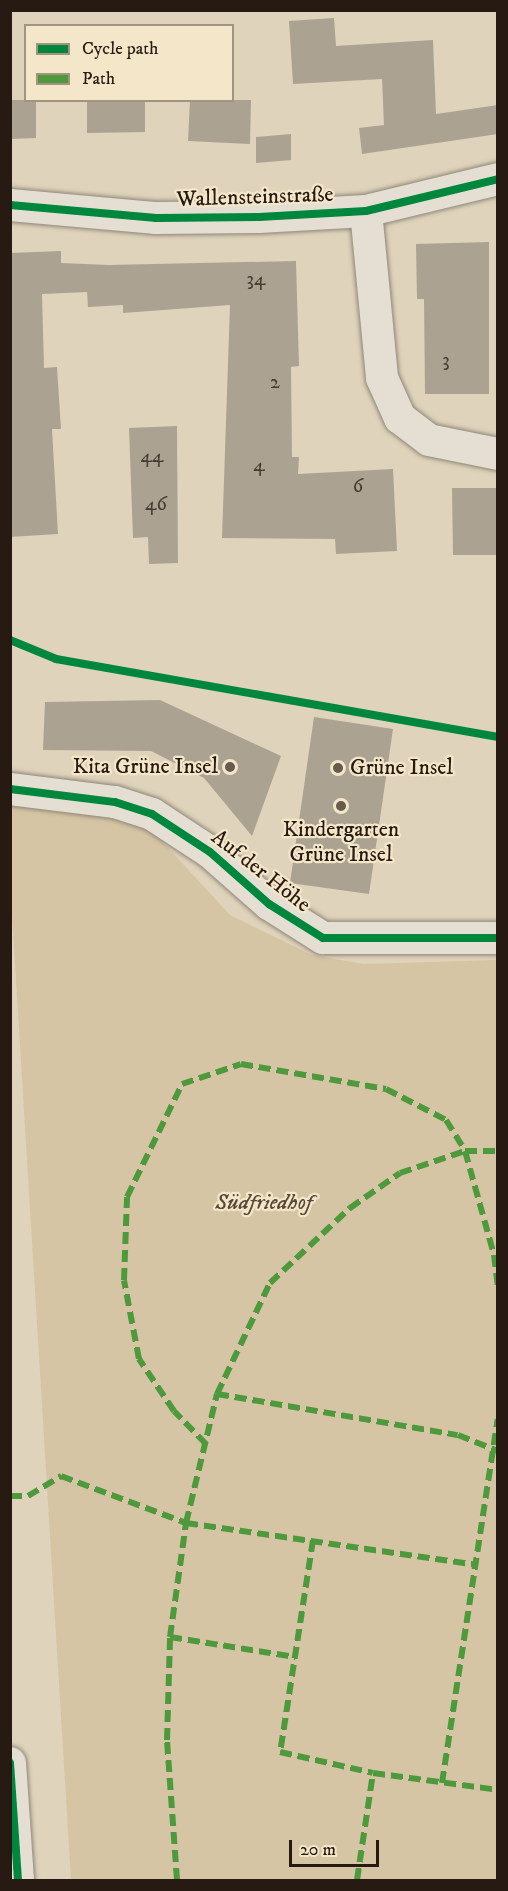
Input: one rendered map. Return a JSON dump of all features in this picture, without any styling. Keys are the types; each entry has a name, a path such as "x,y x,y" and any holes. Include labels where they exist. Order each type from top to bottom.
{"street":[{"name":"Wallensteinstraße","path":"10,205 156,218 366,211 498,179"},
{"path":"366,211 382,378 400,418 429,440 498,454"},
{"name":"Auf der Höhe","path":"10,789 105,800 152,814 210,852 269,904 323,938 498,938"},
{"path":"10,1763 12,1823 18,1881"}],"green space":[{"name":"Südfriedhof","path":"10,803 102,814 149,827 230,915 312,955 364,964 497,960 497,1880 71,1880 11,898"}],"building":[{"path":"334,18 336,46 433,40 436,114 498,105 498,134 362,154 359,128 384,125 382,79 293,84 289,21"},
{"path":"10,100 36,102 36,138 10,139"},
{"path":"251,100 250,144 188,141 190,102"},
{"path":"87,102 145,102 145,132 87,133"},
{"path":"291,134 291,160 256,163 256,137"},
{"path":"489,242 489,394 425,394 424,299 417,299 416,244"},
{"path":"61,251 61,263 109,265 296,261 299,366 291,367 292,457 299,457 298,474 393,469 397,551 336,554 335,539 222,538 230,305 123,313 123,305 88,307 87,292 42,294 44,368 57,367 61,429 52,429 58,534 10,537 10,253"},
{"path":"177,426 178,563 149,564 148,537 133,538 129,428"},
{"path":"452,488 498,488 498,555 453,555"},
{"name":"Kita Grüne Insel","path":"160,700 281,756 252,836 204,778 151,751 43,750 45,702"},
{"name":"Kindergarten Grüne Insel","path":"314,717 393,729 369,894 290,883"}],"marked path":[{"path":"206,1444 174,1411 139,1359 124,1280 127,1197 182,1084 241,1064 386,1089 446,1120 465,1151 494,1255 498,1289"},
{"path":"177,1880 167,1740 170,1637 186,1523 217,1394 270,1283 350,1208 400,1173 465,1151 498,1151"},
{"path":"217,1394 458,1435 498,1451"},
{"path":"442,1783 498,1419"},
{"path":"10,1496 28,1496 61,1476 186,1523 476,1565"},
{"path":"313,1540 280,1752 373,1773 498,1790"},
{"path":"170,1637 295,1657"},
{"path":"357,1880 373,1773"}],"cycle path":[{"path":"10,205 156,218 259,217 366,211 498,179"},
{"path":"10,640 56,659 498,737"},
{"path":"10,789 115,802 152,814 210,852 269,904 323,938 498,938"},
{"path":"10,1763 18,1880"}],"place":[{"name":"Kita Grüne Insel","path":"230,767"},
{"name":"Grüne Insel","path":"338,768"},
{"name":"Kindergarten Grüne Insel","path":"341,806"}]}
